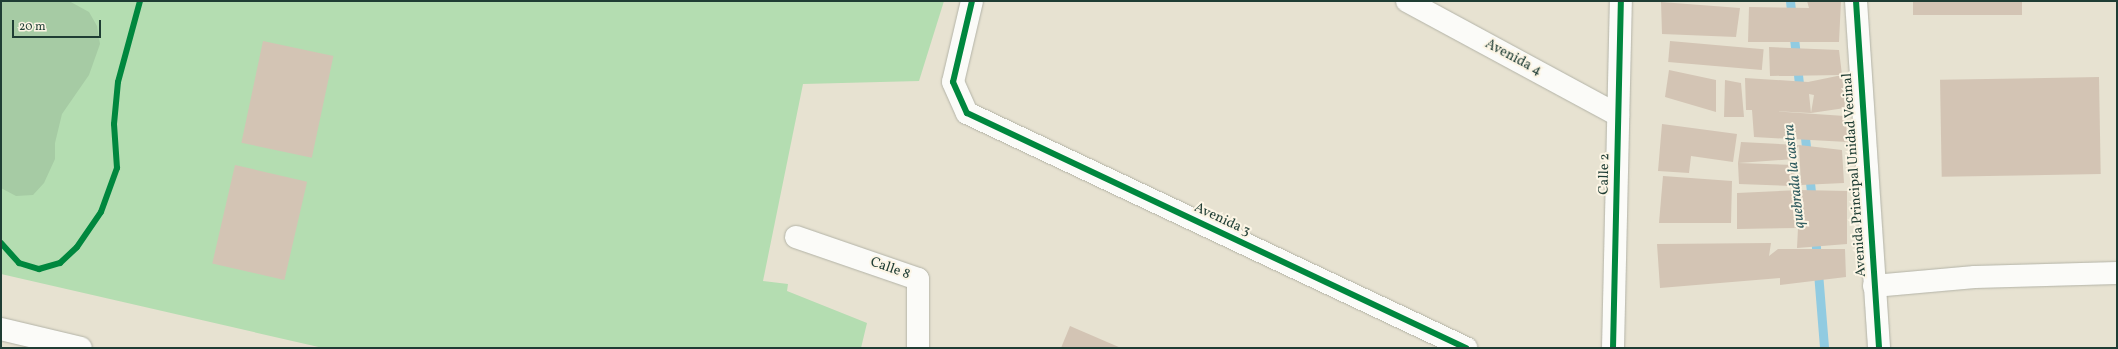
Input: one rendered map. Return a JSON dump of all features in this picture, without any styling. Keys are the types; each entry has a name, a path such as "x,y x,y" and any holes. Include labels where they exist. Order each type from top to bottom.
{"street":[{"name":"Avenida 3","path":"972,1 953,82 967,113 1466,348"},
{"name":"Avenida 4","path":"1407,1 1618,115"},
{"name":"Calle 2","path":"1613,348 1621,1"},
{"name":"Avenida Principal Unidad Vecinal","path":"1856,1 1879,348"},
{"name":"Calle 8","path":"796,237 918,279 918,348"},
{"path":"1874,286 1975,277 2117,273"},
{"path":"1,329 81,348"}],"green space":[{"path":"1,1 944,1 919,81 803,84 763,281 788,284 787,291 867,323 861,348 323,348 1,274"},
{"path":"1,1 69,1 89,12 97,26 100,44 89,75 62,114 55,143 55,159 44,183 33,195 16,196 1,188"}],"building":[{"path":"1807,1 1841,1 1839,42 1748,42 1749,7 1809,8"},
{"path":"1913,1 2022,1 2022,15 1913,15"},
{"path":"1661,2 1740,8 1736,37 1662,34"},
{"path":"263,41 333,56 312,158 241,143"},
{"path":"1670,41 1764,49 1762,70 1668,62"},
{"path":"1769,47 1839,50 1842,75 1770,76"},
{"path":"1669,70 1716,80 1716,112 1665,97"},
{"path":"1842,75 1845,108 1811,113 1772,111 1845,116 1848,142 1754,137 1752,110 1746,110 1745,78 1808,82","holes":["1809,94 1814,95 1811,113"]},
{"path":"2099,77 2101,174 1942,177 1940,80"},
{"path":"1725,80 1741,83 1744,117 1724,117"},
{"path":"1662,124 1737,134 1733,162 1691,156 1689,173 1658,171"},
{"path":"1741,142 1799,145 1794,159 1738,163"},
{"path":"1799,145 1842,150 1844,183 1801,185"},
{"path":"1738,163 1794,165 1795,186 1739,184"},
{"path":"235,165 307,182 284,280 212,263"},
{"path":"1663,176 1732,181 1731,223 1659,223"},
{"path":"1800,190 1847,191 1847,244 1797,248 1798,228 1737,229 1737,193"},
{"path":"1771,243 1769,256 1778,249 1845,249 1846,277 1780,285 1780,278 1660,288 1657,244"},
{"path":"1070,326 1121,348 1061,348"}],"waterway":[{"name":"quebrada la castra","path":"1790,1 1800,93"},
{"name":"quebrada la castra","path":"1804,128 1807,157"},
{"name":"quebrada la castra","path":"1809,173 1812,202"},
{"name":"quebrada la castra","path":"1815,235 1824,348"}],"cycle path":[{"path":"1,243 19,263 39,269 60,263 77,247 101,212 117,168 114,124 118,82 140,1"},
{"path":"972,1 953,82 967,113 1466,348"},
{"path":"1613,348 1621,1"},
{"path":"1856,1 1879,348"}]}
